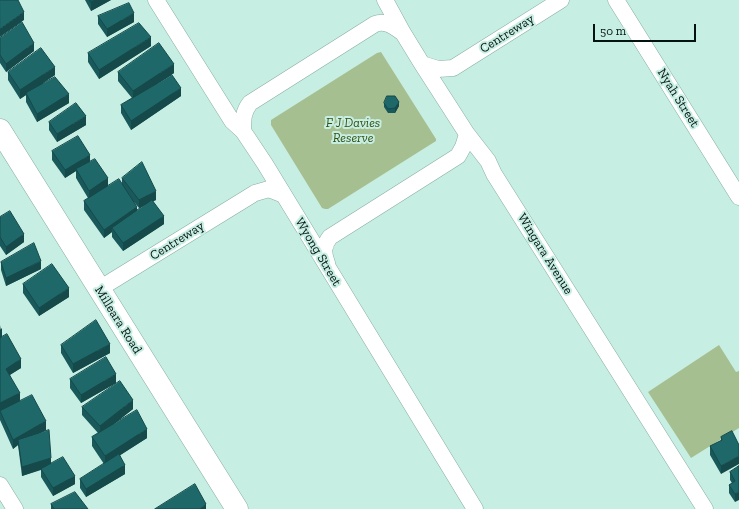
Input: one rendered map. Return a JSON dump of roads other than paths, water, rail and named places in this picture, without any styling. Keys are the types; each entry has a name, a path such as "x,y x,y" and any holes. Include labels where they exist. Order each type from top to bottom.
{"main road":[{"name":"Milleara Road","path":"0,130 6,152 99,289 237,509"}],"street":[{"name":"Wyong Street","path":"156,0 232,121 243,131 265,164 475,509"},
{"path":"378,23 381,14 380,0"},
{"name":"Wingara Avenue","path":"385,0 422,64 467,134 488,161 494,174 705,509"},
{"name":"Centreway","path":"453,68 561,0"},
{"name":"Nyah Street","path":"616,0 739,197"},
{"path":"214,93 227,102 237,105 250,103 378,23 387,23 403,33"},
{"path":"422,64 438,69 453,68 447,81 444,97"},
{"path":"243,131 244,115 250,103"},
{"path":"329,270 324,255 324,248 330,237 458,156 463,147 467,134"},
{"path":"458,156 470,156 481,161 494,174"},
{"path":"255,192 263,179 265,164"},
{"name":"Centreway","path":"99,289 255,192 269,189 284,195"},
{"path":"305,230 321,236 328,236 336,233"},
{"path":"0,485 15,509"}],"park label":[{"name":"F J Davies Reserve","path":"353,130"}]}
